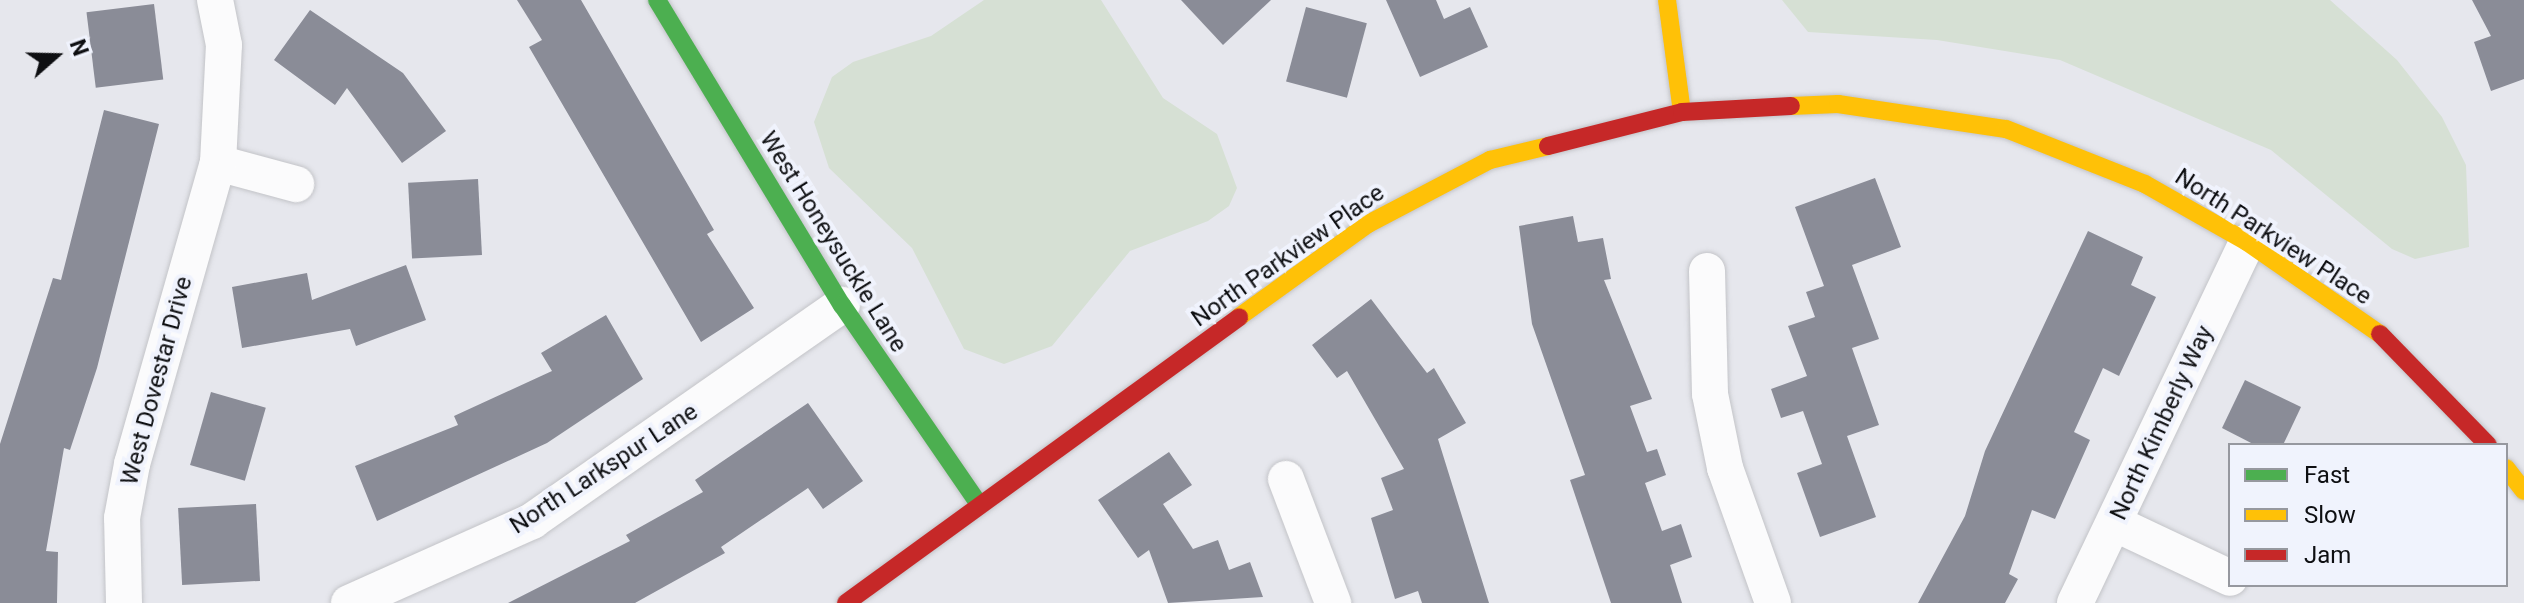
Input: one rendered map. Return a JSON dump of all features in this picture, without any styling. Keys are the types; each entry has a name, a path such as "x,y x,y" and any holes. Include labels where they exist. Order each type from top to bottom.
{"street":[{"name":"West Dovestar Drive","path":"124,603 122,518 132,464 218,163 224,45 215,0"},
{"name":"West Honeysuckle Lane","path":"657,0 842,305 978,503"},
{"path":"1667,0 1682,112"},
{"name":"North Parkview Place","path":"846,603 978,503 1409,201 1511,153 1682,112 1838,104 2006,129 2145,184 2247,242 2400,348 2486,443"},
{"path":"218,163 296,184"},
{"name":"North Kimberly Way","path":"2075,603 2116,524 2247,242"},
{"path":"1707,271 1710,394 1725,468 1773,603"},
{"name":"North Larkspur Lane","path":"349,603 532,521 842,305"},
{"path":"2508,471 2524,491"},
{"path":"1286,479 1333,603"},
{"path":"2116,524 2228,577"}],"shaded area":[{"path":"984,0 1101,0 1163,98 1217,134 1237,188 1229,206 1208,221 1130,251 1052,346 1004,364 964,349 912,248 829,168 814,122 832,77 853,62 931,36"},
{"path":"1782,0 2330,0 2397,60 2442,117 2466,165 2469,247 2415,259 2392,249 2271,150 2060,60 1937,40 1808,32"}],"building":[{"path":"517,0 581,0 714,230 707,234 754,308 701,342 529,47 542,40"},
{"path":"1181,0 1271,0 1223,45"},
{"path":"1386,0 1436,0 1444,19 1470,7 1488,47 1420,77"},
{"path":"2472,0 2524,0 2524,79 2491,91 2474,42 2491,36"},
{"path":"154,4 163,79 96,88 87,12"},
{"path":"1306,7 1367,23 1347,98 1286,81"},
{"path":"310,10 403,73 446,131 402,163 347,88 335,105 274,60"},
{"path":"104,110 159,124 97,368 70,450 64,448 46,551 58,552 57,603 0,603 0,444 53,278 61,280"},
{"path":"1875,178 1901,247 1852,265 1879,339 1852,348 1879,425 1847,436 1876,517 1820,537 1797,473 1822,464 1803,411 1781,418 1771,389 1807,376 1788,326 1815,317 1806,292 1824,286 1795,207"},
{"path":"478,179 482,255 412,259 408,183"},
{"path":"1573,216 1578,242 1603,238 1611,279 1604,280 1652,399 1630,406 1647,452 1657,449 1666,475 1645,483 1662,531 1681,524 1692,557 1670,565 1682,603 1611,603 1570,480 1585,475 1532,324 1519,226"},
{"path":"2088,231 2143,257 2131,285 2156,297 2119,376 2103,368 2074,432 2090,440 2055,519 2032,510 2009,574 2018,579 2005,603 1918,603 1965,516 1985,451"},
{"path":"406,265 426,320 356,346 350,329 242,348 232,287 307,273 312,300"},
{"path":"1371,299 1427,373 1434,368 1466,423 1438,439 1489,603 1422,603 1418,591 1395,599 1371,518 1393,510 1381,478 1404,469 1347,371 1337,378 1312,345"},
{"path":"606,315 643,379 547,443 377,521 355,466 458,425 454,416 552,371 541,353"},
{"path":"2245,380 2301,407 2284,443 2251,443 2222,428"},
{"path":"211,392 266,408 245,481 190,465"},
{"path":"808,403 863,481 823,509 808,488 721,547 725,553 635,603 508,603 630,541 626,535 703,492 695,480"},
{"path":"1169,452 1192,485 1163,504 1193,549 1218,540 1229,570 1250,562 1263,597 1168,603 1149,550 1138,558 1098,500"},
{"path":"256,504 260,581 182,585 178,508"}],"traffic: fast":[{"path":"657,0 842,305 978,503"}],"traffic: slow":[{"path":"1667,0 1682,112"},
{"path":"1791,106 1838,104 2006,129 2145,184 2247,242 2380,334"},
{"path":"1239,317 1368,224 1490,160 1548,146"},
{"path":"2508,471 2524,491"}],"traffic: jam":[{"path":"1548,146 1682,112 1791,106"},
{"path":"846,603 1239,317"},
{"path":"2380,334 2486,443"}]}
